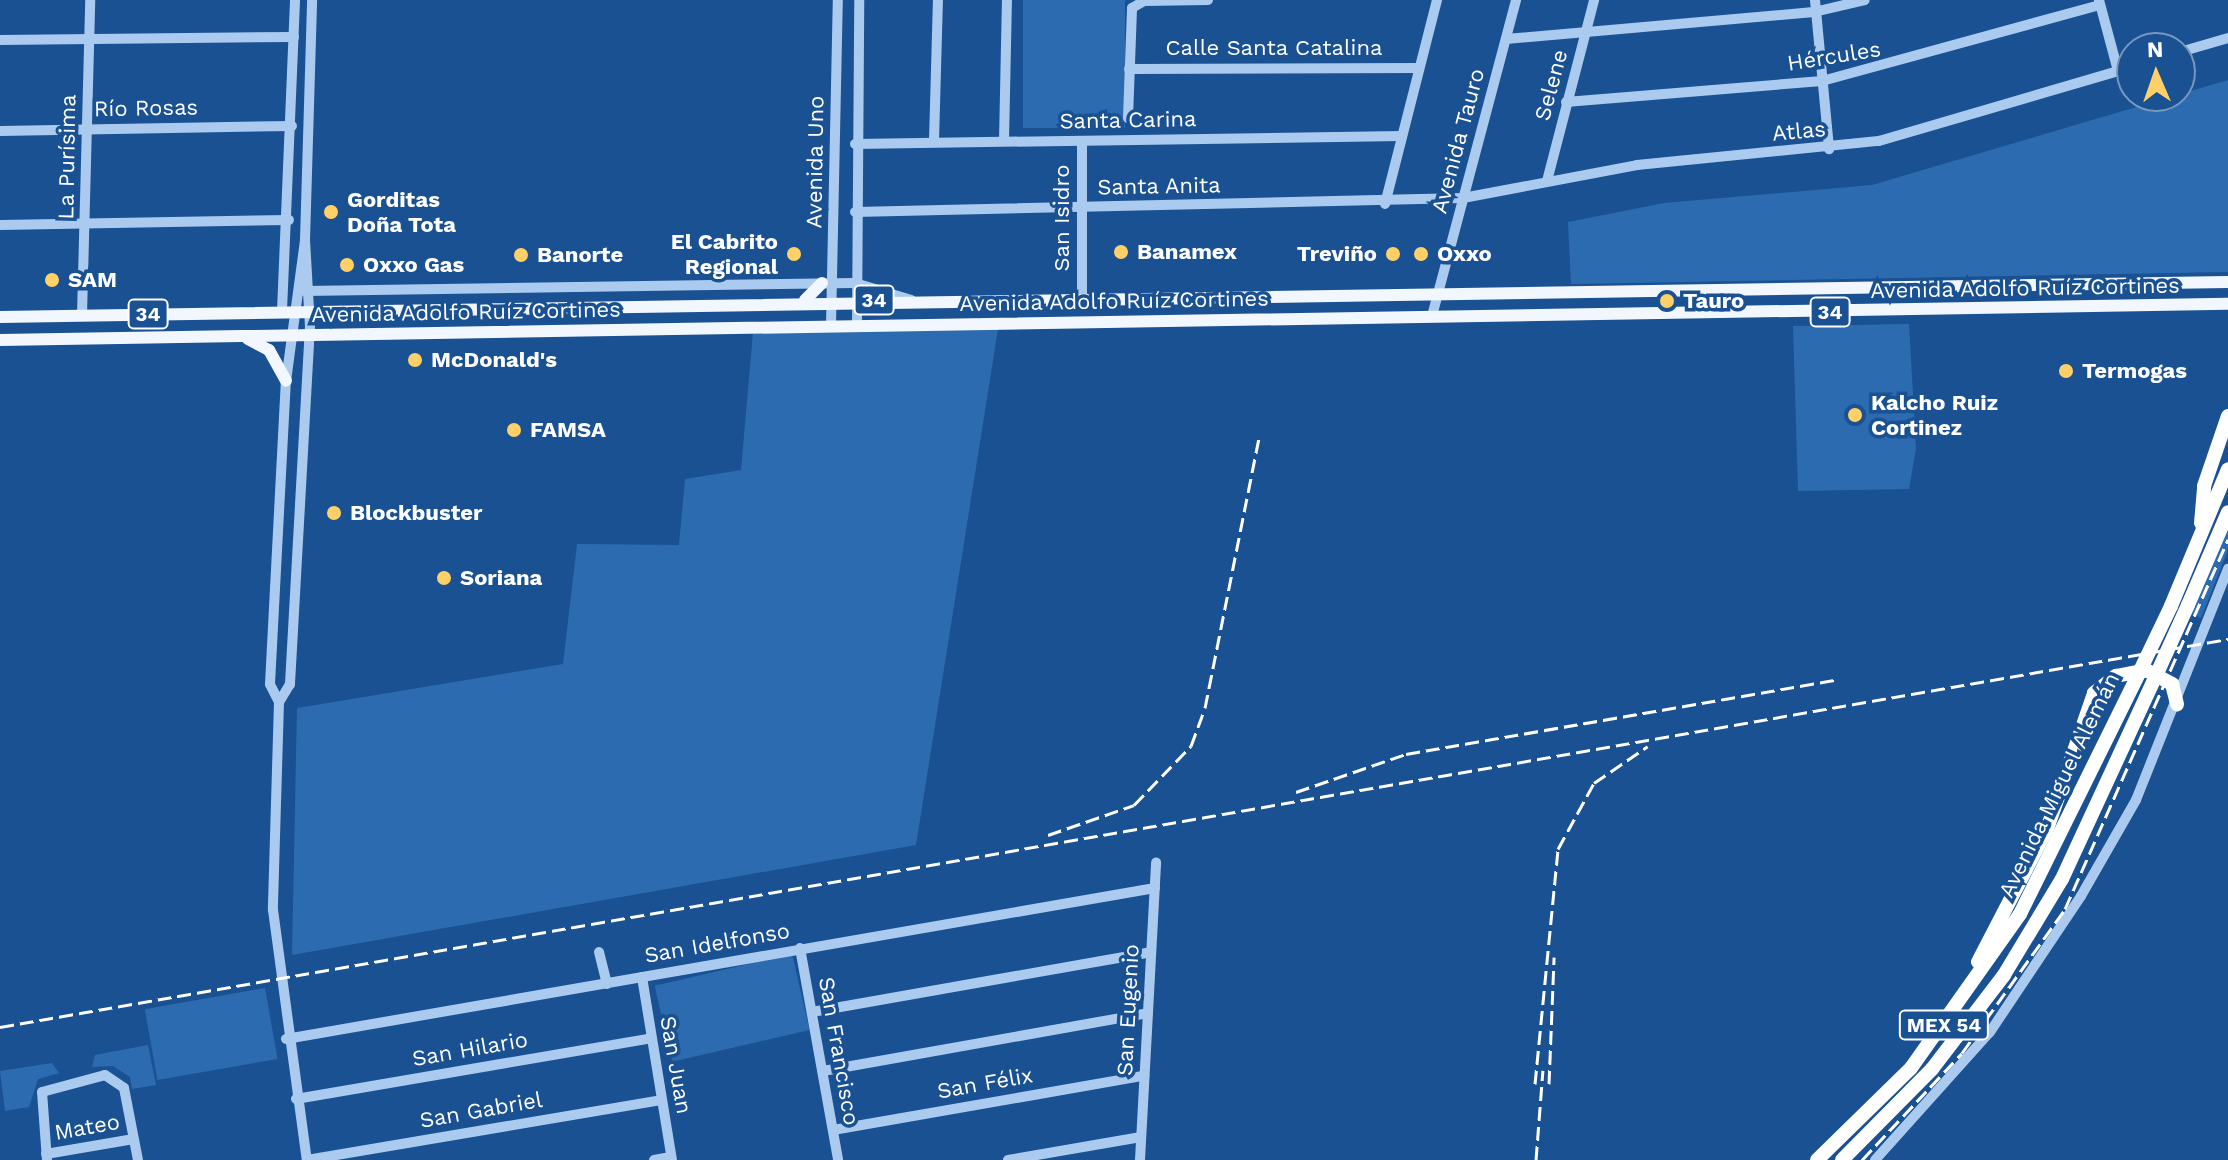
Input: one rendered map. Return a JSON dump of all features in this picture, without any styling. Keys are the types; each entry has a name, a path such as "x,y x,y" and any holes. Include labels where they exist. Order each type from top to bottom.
{"highway":[{"path":"2202,529 2204,486 2228,416"},
{"name":"Avenida Miguel Alemán","path":"1817,1160 1911,1068 1957,1008 2045,871 2171,606 2228,469"},
{"name":"Avenida Miguel Alemán","path":"1842,1160 1932,1069 2004,975 2062,879 2228,512"},
{"path":"1957,1008 2047,829 2094,693 2116,676 2146,670 2172,684 2177,704"}],"main road":[{"name":"Avenida Adolfo Ruíz Cortines","path":"0,317 1082,295 2228,282"},
{"path":"804,301 828,283"},
{"path":"388,292 388,308"},
{"name":"Avenida Adolfo Ruíz Cortines","path":"0,340 2228,304"},
{"path":"241,337 269,350 286,381"}],"street":[{"name":"La Purísima","path":"82,315 90,0"},
{"path":"282,311 289,220 295,0"},
{"path":"279,702 290,684 309,335 303,311 312,0"},
{"name":"Avenida Uno","path":"831,325 832,300 828,283 838,0"},
{"name":"Avenida Uno","path":"857,325 855,144 859,0"},
{"path":"934,141 938,0"},
{"path":"1004,141 1007,0"},
{"path":"1128,118 1132,8 1144,1 1208,0"},
{"path":"1385,204 1437,0"},
{"name":"Avenida Tauro","path":"1439,293 1516,0"},
{"name":"Selene","path":"1547,181 1594,0"},
{"path":"1506,39 1865,0"},
{"path":"2100,2 2116,63"},
{"name":"Hércules","path":"1566,102 1822,81 2100,2"},
{"path":"1814,6 1829,149"},
{"path":"0,40 294,37"},
{"path":"2196,47 2228,38"},
{"name":"Calle Santa Catalina","path":"1129,69 1419,68"},
{"name":"Atlas","path":"1463,198 1637,165 1829,149 1904,136 2116,72"},
{"name":"Río Rosas","path":"0,131 292,126"},
{"name":"Santa Carina","path":"855,144 1402,136"},
{"path":"290,170 308,141"},
{"name":"San Isidro","path":"1082,141 1082,295"},
{"path":"834,171 855,171"},
{"name":"Santa Anita","path":"855,212 1385,204 1463,198"},
{"path":"0,225 289,220"},
{"path":"304,291 855,283 911,300"},
{"path":"1432,316 1439,293"},
{"path":"303,311 290,335 270,684 279,702 273,937 286,1039 307,1160"},
{"path":"1875,1160 1952,1080 2072,912 2136,800 2177,704 2228,569"},
{"name":"San Eugenio","path":"1140,1160 1156,862"},
{"name":"San Idelfonso","path":"286,1039 1155,888"},
{"name":"San Francisco","path":"800,948 838,1160"},
{"path":"599,952 607,984"},
{"path":"812,1012 1151,952"},
{"name":"San Juan","path":"642,977 672,1158"},
{"path":"823,1071 1148,1013"},
{"name":"San Hilario","path":"296,1099 651,1038"},
{"name":"San Félix","path":"833,1130 1144,1076"},
{"path":"47,1157 42,1092 117,1078 138,1160"},
{"name":"San Gabriel","path":"307,1160 661,1100"},
{"path":"1008,1160 1141,1137"},
{"name":"Mateo","path":"47,1157 134,1139"},
{"path":"654,1160 672,1158"}],"shaded area":[{"path":"1023,0 1125,0 1125,128 1023,128"},
{"path":"2228,80 2228,272 1571,284 1568,222 1664,203 1872,185 2120,112 2196,112 2196,89"},
{"name":"Kalcho Ruiz Cortinez","path":"1909,324 1916,448 1909,489 1798,491 1793,326"},
{"path":"998,329 916,845 292,955 297,708 563,664 577,544 679,545 685,479 741,470 753,332"},
{"path":"2228,530 2228,550 2201,618 2192,614"},
{"path":"792,954 810,1030 672,1062 655,986"},
{"path":"265,988 278,1059 157,1080 145,1009"},
{"path":"148,1045 156,1085 132,1089 130,1077 113,1066 92,1067 95,1055"},
{"path":"52,1063 59,1073 38,1079 29,1107 5,1111 0,1071"}],"railway":[{"path":"1048,835 1134,805 1191,746 1205,708 1259,437"},
{"path":"1862,1160 1962,1053 2065,909 2228,539"},
{"path":"0,1027 2228,639"},
{"path":"1296,792 1406,754 1839,679"},
{"path":"1535,1084 1558,849 1594,783 1648,746"},
{"path":"1549,1084 1554,957"},
{"path":"1536,1160 1543,1070"}],"place":[{"name":"Gorditas Doña Tota","path":"331,212"},
{"name":"Banamex","path":"1121,252"},
{"name":"El Cabrito Regional","path":"794,254"},
{"name":"Treviño","path":"1393,254"},
{"name":"Oxxo","path":"1421,254"},
{"name":"Banorte","path":"521,255"},
{"name":"Oxxo Gas","path":"347,265"},
{"name":"SAM","path":"52,280"},
{"name":"Tauro","path":"1667,301"},
{"name":"McDonald's","path":"415,360"},
{"name":"Termogas","path":"2066,371"},
{"name":"Kalcho Ruiz Cortinez","path":"1855,415"},
{"name":"FAMSA","path":"514,430"},
{"name":"Blockbuster","path":"334,513"},
{"name":"Soriana","path":"444,578"}]}
